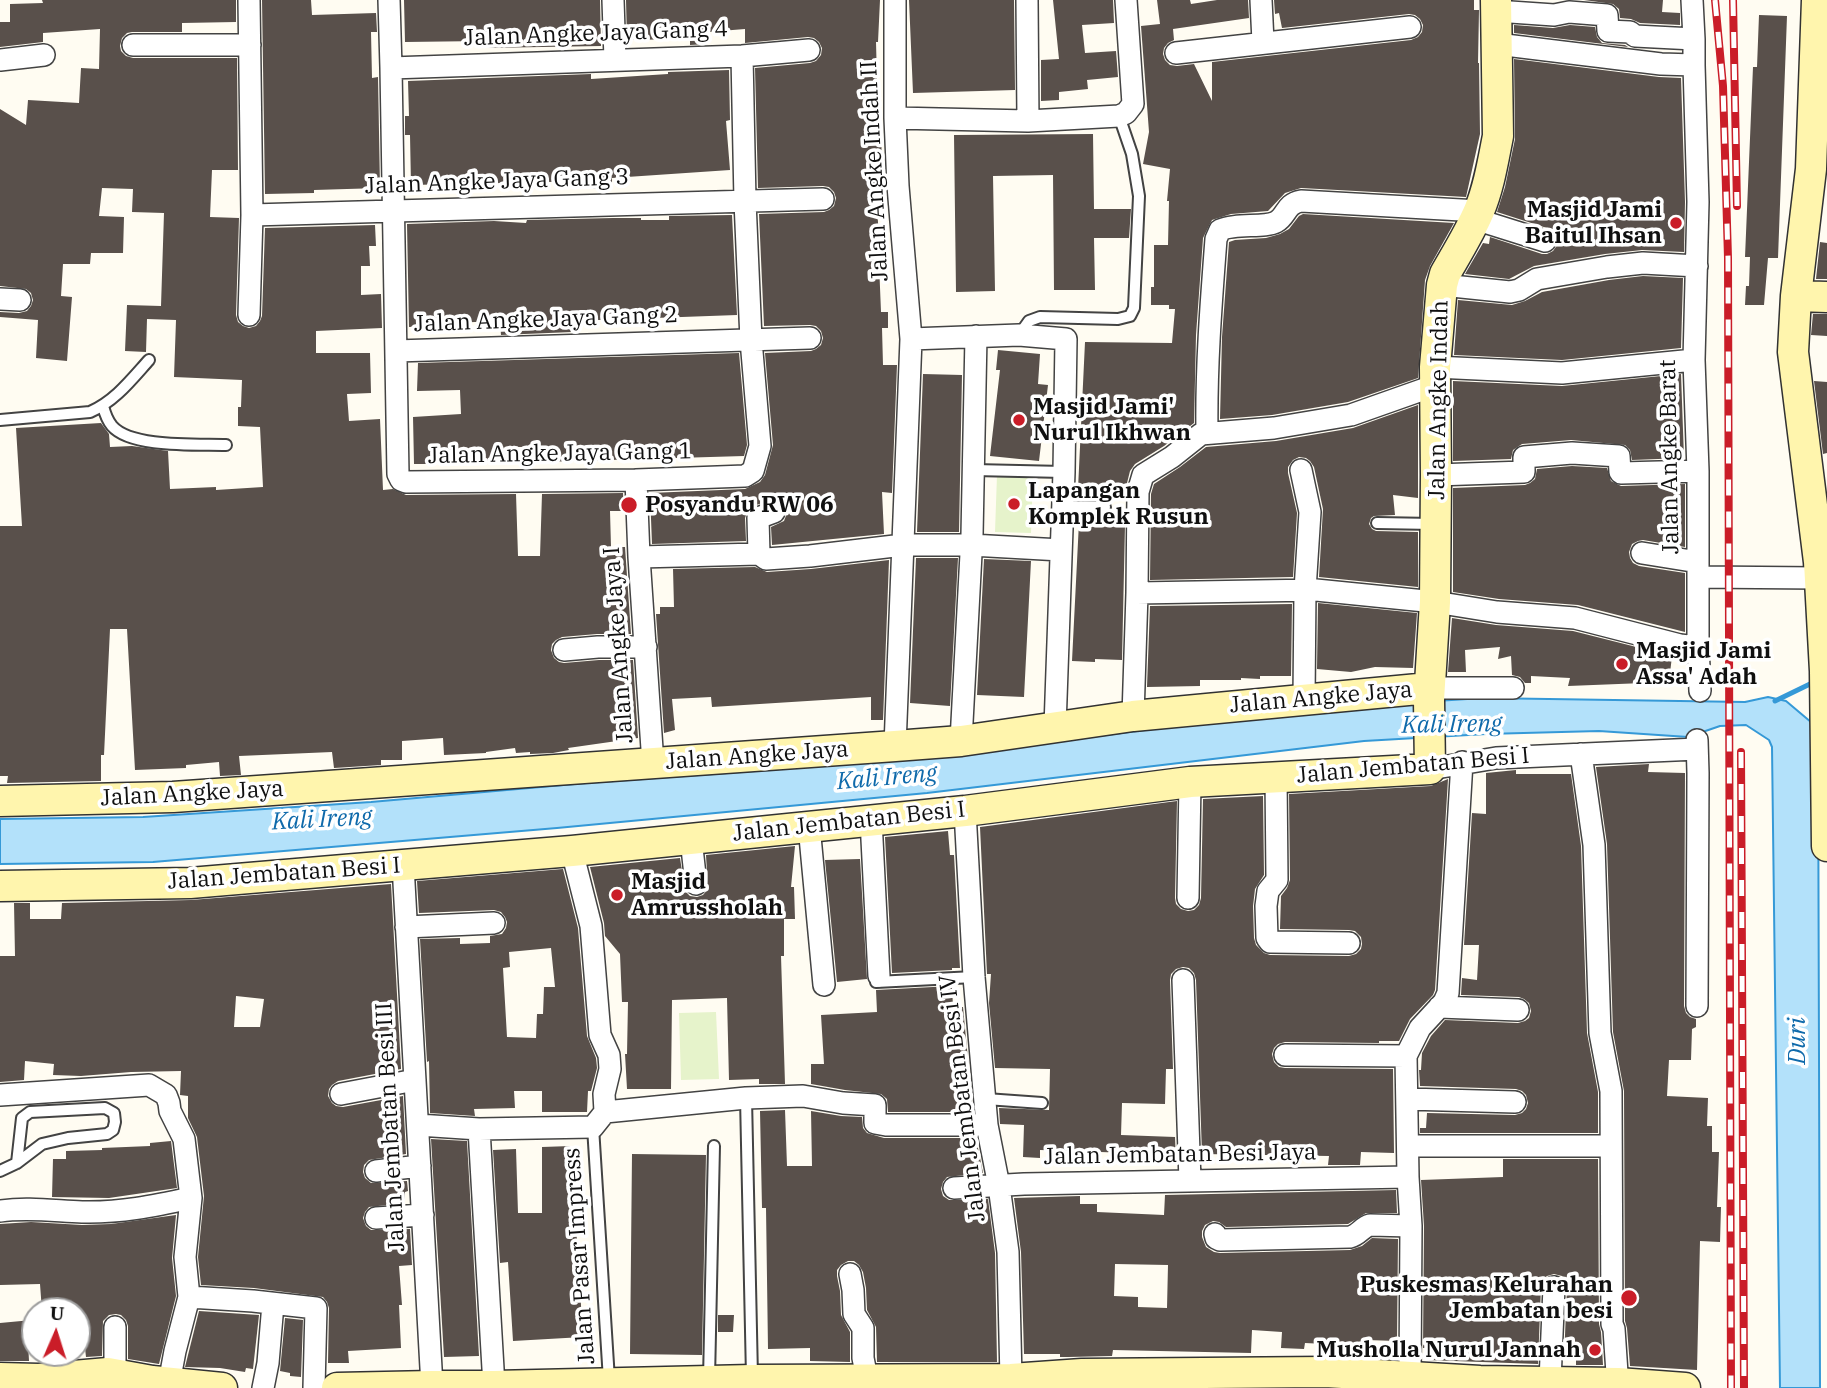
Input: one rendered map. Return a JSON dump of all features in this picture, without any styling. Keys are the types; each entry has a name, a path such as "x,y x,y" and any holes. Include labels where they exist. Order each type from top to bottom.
{"street":[{"path":"249,0 252,215 249,315"},
{"name":"Jalan Angke Jaya Gang 2","path":"388,0 396,351 810,338"},
{"path":"612,0 615,60"},
{"name":"Jalan Angke Indah II","path":"895,0 898,186 911,339 895,746"},
{"path":"1027,0 1028,121"},
{"path":"895,118 1028,121 1119,116 1126,113 1133,104 1126,0"},
{"path":"1261,0 1264,42"},
{"name":"Jalan Angke Barat","path":"1692,0 1697,143 1694,360 1700,691"},
{"path":"1817,0 1819,169 1796,296 1793,352 1822,567 1827,816"},
{"path":"1496,5 1554,15 1569,12 1607,15 1608,31 1630,32 1635,36 1695,39"},
{"name":"Jalan Angke Indah","path":"1430,762 1429,694 1436,524 1435,376 1442,285 1477,215 1488,185 1498,136 1496,5"},
{"path":"1177,53 1410,27"},
{"path":"133,44 250,45"},
{"path":"1497,44 1661,64 1694,65"},
{"path":"742,55 809,50"},
{"path":"0,60 44,55"},
{"name":"Jalan Angke Jaya Gang 4","path":"391,68 742,55 745,201"},
{"name":"Jalan Angke Jaya Gang 3","path":"252,215 823,199"},
{"path":"745,201 751,340"},
{"path":"1207,433 1206,386 1216,239 1222,228 1276,222 1291,205 1301,201 1477,215 1545,241"},
{"path":"1442,285 1510,292 1537,279 1607,267 1643,263 1697,266"},
{"path":"1796,296 1827,297"},
{"path":"911,339 1019,335 1067,339 1055,727"},
{"path":"961,741 974,470 976,336"},
{"name":"Jalan Angke Jaya Gang 1","path":"396,351 398,474 401,480 636,481 746,476 753,471 760,446 751,340"},
{"path":"1133,716 1138,492 1146,473 1172,457 1196,436 1274,428 1351,415 1435,376 1562,373 1694,360"},
{"path":"1436,475 1524,472 1524,457 1572,453 1619,456 1621,473 1698,471"},
{"path":"1301,470 1310,512 1305,590 1304,699"},
{"name":"Jalan Angke Jaya I","path":"636,481 653,764"},
{"path":"759,554 758,518 774,512"},
{"path":"639,557 759,554 766,559 904,545 971,545 1061,550"},
{"path":"1642,553 1698,569 1822,567"},
{"path":"1137,593 1305,590 1575,618 1680,645 1696,647 1698,644"},
{"path":"564,650 646,647"},
{"name":"Jalan Angke Jaya","path":"0,801 173,797 895,746 961,741 1133,716 1304,699 1513,688"},
{"name":"Jalan Jembatan Besi I","path":"0,886 190,883 691,839 965,811 1189,782 1430,762 1697,745 1698,1006"},
{"path":"1581,754 1594,845 1600,1033 1611,1091 1612,1324 1618,1385"},
{"path":"1410,1378 1411,1226 1406,1056 1420,1028 1448,993 1462,762"},
{"path":"1276,776 1276,880 1268,891 1267,938 1270,942 1349,943"},
{"path":"1188,898 1189,782"},
{"name":"Jalan Jembatan Besi IV","path":"965,811 974,977 987,1125 999,1186 1009,1262 1011,1379"},
{"path":"871,820 877,979"},
{"path":"808,827 824,985"},
{"path":"691,839 696,884"},
{"path":"572,851 591,926 600,1035 609,1055 610,1069 599,1119"},
{"name":"Jalan Jembatan Besi III","path":"403,865 432,1386"},
{"path":"406,927 494,923"},
{"path":"1183,979 1190,1181"},
{"path":"1439,1007 1518,1010"},
{"path":"1285,1055 1406,1056"},
{"path":"341,1094 415,1080"},
{"path":"0,1095 149,1085 166,1096 170,1111 184,1139 191,1198 186,1257 189,1297 175,1351 157,1384"},
{"path":"418,1125 479,1129 599,1119 617,1110 746,1098 803,1096 875,1105 875,1123 886,1125 987,1125"},
{"path":"1407,1099 1515,1102"},
{"path":"479,1129 494,1386"},
{"path":"1408,1146 1611,1146"},
{"path":"376,1171 420,1166"},
{"name":"Jalan Jembatan Besi Jaya","path":"954,1188 1408,1177"},
{"path":"0,1211 134,1210 191,1198"},
{"path":"376,1218 423,1215"},
{"path":"1215,1234 1220,1240 1350,1237 1370,1225 1411,1226"},
{"path":"850,1274 854,1314 863,1328 863,1358 869,1384"},
{"path":"1554,1287 1565,1383"},
{"path":"189,1297 316,1308 314,1388"},
{"path":"263,1388 273,1304"},
{"path":"115,1327 115,1374"},
{"path":"0,1378 39,1379 115,1374 157,1384 222,1388"},
{"path":"348,1388 709,1385 752,1380 869,1384 1082,1374 1132,1381 1378,1382 1410,1378 1481,1384 1565,1383 1685,1388"}],"lane":[{"path":"1019,335 1028,321 1040,317 1118,319 1130,316 1134,309 1139,196 1132,154 1119,116"},
{"path":"0,420 90,412 114,399 149,360"},
{"path":"103,406 113,428 127,437 152,442 226,445"},
{"path":"974,470 1064,472"},
{"path":"1063,506 1105,508"},
{"path":"1377,523 1436,524"},
{"path":"877,979 974,977"},
{"path":"746,1098 752,1380"},
{"path":"986,1098 1042,1103"},
{"path":"0,1171 17,1163 42,1144 107,1134 113,1130 114,1113 105,1108 30,1112 22,1118 17,1163"},
{"name":"Jalan Pasar Impress","path":"599,1119 609,1385"},
{"path":"709,1385 714,1146"}],"green space":[{"name":"Lapangan Komplek Rusun","path":"997,475 1033,476 1031,533 995,532"},
{"path":"716,1012 719,1079 681,1080 679,1013"}],"water":[{"path":"1768,697 1786,701 1818,728 1820,1388 1780,1388 1772,747 1769,740 1746,725 1720,726 1688,737 1599,731 1364,741 927,793 557,828 153,862 0,864 0,819 143,817 371,802 769,770 997,749 1207,722 1420,702 1483,698 1745,702"}],"building":[{"path":"42,0 236,0 236,22 182,23 182,32 127,33 120,46 126,56 133,58 237,58 238,170 212,170 210,217 239,218 238,322 249,328 256,326 262,316 265,228 375,225 376,246 369,246 370,266 361,266 361,295 381,294 382,328 316,331 316,353 370,353 371,393 347,394 349,421 380,419 383,490 393,489 406,495 516,494 518,556 540,556 542,494 623,493 624,511 610,511 611,547 625,547 631,634 562,637 552,644 551,650 554,658 564,663 633,660 638,738 568,748 569,750 553,753 516,753 515,748 486,753 444,755 443,738 402,741 402,760 381,760 381,765 334,768 332,752 239,756 241,775 220,776 219,762 186,765 186,768 135,770 127,629 110,629 101,781 7,783 8,776 0,776 0,526 22,526 16,428 101,423 109,434 110,447 132,446 168,451 170,489 263,487 260,427 238,426 242,380 174,377 176,320 147,319 146,352 125,351 127,305 161,306 164,213 132,212 133,189 102,188 99,216 124,217 123,253 91,253 90,264 63,264 61,296 72,297 67,361 36,358 38,320 0,317 0,312 27,311 33,300 26,289 0,286 0,109 26,125 28,100 79,103 81,68 99,69 100,29 43,33 43,42 0,47 0,22 10,22 10,4 43,3"},
{"path":"262,0 311,0 312,15 376,13 377,32 371,32 372,78 378,77 380,188 265,194"},
{"path":"404,0 600,0 601,46 483,48 483,41 405,42"},
{"path":"626,0 880,0 876,42 882,181 875,181 879,236 885,235 886,263 879,263 881,312 888,312 888,328 882,328 883,365 897,365 892,493 882,492 884,534 772,545 771,527 784,521 787,513 783,502 775,499 748,510 745,518 746,541 652,544 650,493 745,489 760,482 765,475 773,445 765,353 811,351 821,345 823,338 816,326 764,326 759,214 824,212 834,206 836,198 829,187 823,186 758,188 755,68 816,61 821,55 819,42 808,37 745,43 745,29 708,32 708,44 690,45 690,39 627,40"},
{"path":"909,0 1014,0 1015,90 913,93"},
{"path":"1053,0 1113,0 1114,23 1082,25 1085,53 1116,51 1118,77 1087,80 1088,89 1059,92 1059,100 1041,101 1041,60 1059,59"},
{"path":"1157,0 1190,0 1191,4 1217,0 1248,0 1249,18 1173,29 1174,40 1164,48 1165,60 1170,65 1194,64 1212,101 1212,62 1411,40 1422,32 1420,19 1409,14 1282,28 1279,13 1275,14 1274,0 1474,0 1474,10 1479,10 1480,134 1466,197 1301,188 1285,193 1268,211 1231,214 1212,220 1203,238 1196,335 1194,423 1135,464 1130,471 1125,491 1078,489 1085,342 1172,343 1175,309 1169,309 1169,305 1151,305 1154,245 1168,245 1167,201 1170,169 1143,164 1149,132 1141,26 1160,24"},
{"path":"1584,0 1663,0 1662,12 1680,13 1680,25 1640,23 1620,18 1619,9 1613,4"},
{"path":"1759,15 1787,16 1778,258 1768,258 1764,305 1745,305 1750,257 1745,257 1753,67 1757,67"},
{"path":"1514,25 1595,27 1597,37 1602,43 1628,47 1514,33"},
{"path":"1514,59 1681,78 1684,252 1642,250 1605,254 1534,266 1509,279 1465,274 1483,243 1489,244 1490,237 1542,254 1553,251 1558,244 1555,233 1550,229 1497,212 1515,139"},
{"path":"729,70 730,120 726,121 730,170 612,178 612,188 593,189 593,181 411,185 410,135 405,135 405,116 409,116 408,81 591,74 591,79"},
{"path":"1093,134 1094,209 1131,209 1129,238 1094,238 1095,290 1054,290 1053,175 993,176 995,291 956,292 954,135"},
{"path":"1303,214 1454,223 1425,280 1418,378 1348,402 1272,415 1220,419 1222,337 1229,242 1280,234 1289,229"},
{"path":"732,215 737,315 571,321 572,332 501,335 500,321 409,327 407,224 494,221 526,223 527,220 613,218 669,220 669,216"},
{"path":"1820,242 1827,243 1827,279 1816,279"},
{"path":"1643,276 1683,278 1681,348 1562,360 1454,355 1458,300 1512,305 1542,292"},
{"path":"1813,314 1827,314 1827,336 1811,335"},
{"name":"Masjid Jami' Nurul Ikhwan","path":"998,350 1040,354 1038,384 1048,385 1039,461 990,456 1000,370 996,370"},
{"path":"739,353 747,445 744,456 542,462 543,447 515,447 516,460 433,461 433,464 414,464 413,417 461,414 460,390 417,391 418,363"},
{"path":"923,374 962,375 959,532 917,532"},
{"path":"1681,374 1684,458 1632,460 1630,450 1625,445 1571,440 1522,444 1513,450 1511,459 1453,461 1453,381 1562,386"},
{"path":"1814,381 1827,382 1827,453 1823,454"},
{"path":"1418,405 1418,498 1393,495 1395,515 1374,516 1369,524 1376,531 1418,532 1418,587 1319,577 1323,509 1314,467 1306,458 1299,457 1288,467 1297,513 1293,577 1150,580 1151,494 1154,484 1206,447 1276,441 1353,428"},
{"path":"1572,466 1607,468 1611,481 1621,486 1685,484 1685,547 1643,540 1632,544 1629,552 1633,563 1639,566 1685,573 1685,632 1578,605 1499,599 1453,592 1453,488 1525,485 1535,479 1537,469"},
{"path":"1079,522 1125,525 1122,660 1072,661"},
{"path":"916,558 958,558 950,706 910,703"},
{"path":"984,559 1031,561 1024,697 977,695"},
{"path":"889,560 883,720 871,720 871,697 712,707 711,697 672,699 675,730 664,733 656,614 660,614 660,607 674,607 673,569 755,567 767,572"},
{"path":"1318,603 1417,613 1413,668 1375,667 1351,672 1317,669"},
{"path":"1292,604 1291,676 1200,680 1200,686 1147,687 1150,606"},
{"path":"1452,618 1496,625 1573,631 1672,656 1669,682 1568,686 1570,678 1531,676 1531,683 1525,683 1520,677 1512,675 1511,656 1498,659 1500,647 1465,650 1466,672 1448,672"},
{"path":"1649,764 1648,772 1685,773 1684,1006 1686,1013 1696,1019 1696,1027 1692,1029 1691,1060 1669,1060 1667,1096 1708,1098 1707,1126 1712,1126 1712,1152 1719,1152 1717,1207 1721,1207 1720,1242 1700,1241 1697,1370 1630,1366 1625,1321 1624,1091 1613,1032 1607,844 1596,767"},
{"path":"1516,770 1516,774 1571,774 1581,846 1587,1033 1598,1092 1598,1133 1420,1133 1420,1128 1426,1128 1427,1113 1515,1115 1522,1113 1528,1103 1526,1095 1516,1089 1420,1086 1419,1070 1422,1053 1431,1036 1445,1020 1518,1023 1529,1018 1529,1003 1519,997 1461,995 1462,978 1477,980 1479,945 1464,945 1472,813 1486,814 1486,773"},
{"path":"1448,779 1433,995 1410,1019 1399,1041 1285,1042 1278,1044 1272,1054 1274,1062 1285,1068 1393,1069 1394,1153 1361,1152 1360,1165 1328,1165 1329,1156 1202,1154 1196,980 1189,968 1183,967 1171,974 1170,980 1173,1069 1166,1069 1165,1104 1122,1103 1121,1135 1175,1137 1176,1162 1129,1161 1129,1153 1072,1151 1040,1150 1040,1158 1023,1157 1024,1125 1000,1124 999,1108 1049,1110 1050,1069 995,1068 989,1003 991,974 987,974 980,827 1177,801 1175,898 1181,909 1188,911 1199,905 1201,898 1203,799 1263,796 1264,875 1255,889 1253,906 1256,945 1270,955 1349,956 1361,949 1361,937 1355,931 1280,929 1281,896 1290,880 1289,794 1431,786"},
{"path":"948,831 950,855 954,855 960,968 892,973 885,837"},
{"path":"795,846 791,887 794,887 795,919 784,919 784,956 781,956 785,1084 759,1084 759,1079 729,1080 727,998 672,1000 671,1089 627,1089 625,1054 628,1002 622,1002 620,954 605,936 590,867 680,858 685,891 690,896 697,897 708,889 706,855"},
{"path":"860,859 867,979 837,982 825,860"},
{"path":"563,869 578,928 587,1036 597,1068 591,1091 588,1091 587,1112 542,1112 542,1091 514,1091 515,1108 474,1109 475,1116 430,1113 420,939 460,938 460,944 490,943 490,936 502,934 507,922 501,912 494,910 419,913 417,881","holes":["551,948 555,987 544,987 543,1014 537,1014 536,1038 507,1037 503,968 510,967 509,952"]},
{"path":"391,884 401,1069 338,1081 329,1089 328,1096 336,1106 343,1107 403,1096 406,1154 369,1160 364,1165 363,1172 371,1183 407,1181 405,1203 369,1207 363,1218 371,1230 410,1229 412,1265 399,1266 401,1348 348,1351 349,1363 328,1363 329,1308 323,1297 254,1288 201,1285 198,1257 204,1196 197,1137 188,1118 188,1096 180,1095 181,1071 53,1075 54,1064 25,1061 24,1080 0,1082 0,956 15,956 14,903 30,903 30,919 61,919 62,903 191,900","holes":["236,996 264,999 260,1027 234,1027"]},
{"path":"952,986 953,1007 963,1007 973,1112 888,1112 887,1099 881,1094 811,1084 811,1064 824,1064 821,1015 877,1012 876,990"},
{"path":"785,1110 787,1166 812,1166 811,1111 862,1117 863,1128 867,1133 884,1138 976,1138 983,1173 947,1177 941,1189 943,1196 949,1200 988,1199 995,1253 997,1362 877,1362 876,1327 867,1310 863,1272 854,1261 848,1261 837,1270 841,1315 850,1332 850,1362 810,1361 810,1348 768,1349 766,1208 762,1208 760,1111"},
{"path":"431,1139 467,1141 479,1356 444,1357"},
{"path":"171,1141 177,1188 109,1198 52,1197 53,1159 66,1159 66,1151 150,1146 150,1143"},
{"path":"571,1146 583,1337 513,1341 508,1262 500,1263 493,1150 516,1149 518,1213 542,1213 542,1147"},
{"path":"632,1154 706,1155 702,1355 630,1354"},
{"path":"1503,1159 1598,1159 1599,1324 1603,1365 1576,1365 1576,1360 1564,1359 1567,1287 1562,1276 1554,1274 1543,1279 1541,1286 1538,1364 1426,1360 1426,1348 1423,1348 1424,1226 1421,1180 1503,1177"},
{"path":"1396,1190 1397,1213 1366,1213 1348,1224 1226,1227 1213,1221 1205,1225 1202,1237 1206,1247 1220,1253 1350,1250 1362,1246 1372,1238 1398,1239 1397,1341 1367,1340 1366,1357 1346,1356 1346,1345 1305,1343 1304,1349 1281,1348 1282,1332 1252,1330 1251,1353 1113,1350 1112,1356 1060,1357 1060,1354 1024,1354 1021,1252 1014,1198 1080,1196 1080,1204 1097,1204 1097,1212 1164,1215 1165,1195","holes":["1115,1264 1168,1265 1167,1308 1138,1307 1138,1297 1114,1296"]},
{"path":"176,1215 172,1258 176,1296 159,1364 128,1359 128,1326 121,1315 116,1314 109,1315 103,1321 102,1356 91,1357 91,1297 41,1297 40,1284 0,1285 0,1224 111,1224"},
{"path":"199,1311 259,1315 253,1369 246,1368 245,1372 185,1367"},
{"path":"718,1315 734,1315 733,1332 718,1332"},
{"path":"285,1318 303,1320 301,1377 280,1371"},
{"path":"21,1321 21,1361 0,1361 0,1323"}],"waterway":[{"path":"1775,701 1810,684 1817,684"}],"railway":[{"path":"1715,0 1723,86 1728,258 1731,1388"},
{"path":"1733,0 1737,206"},
{"path":"1741,752 1744,1388"}],"place":[{"name":"Masjid Jami Baitul Ihsan","path":"1676,223"},
{"name":"Masjid Jami' Nurul Ikhwan","path":"1019,420"},
{"name":"Lapangan Komplek Rusun","path":"1014,504"},
{"name":"Posyandu RW 06","path":"629,505"},
{"name":"Masjid Jami Assa' Adah","path":"1622,664"},
{"name":"Masjid Amrussholah","path":"617,895"},
{"name":"Puskesmas Kelurahan Jembatan besi","path":"1629,1298"},
{"name":"Musholla Nurul Jannah","path":"1595,1350"}],"water label":[{"name":"Kali Ireng","path":"1452,725"},
{"name":"Kali Ireng","path":"887,778"},
{"name":"Kali Ireng","path":"322,820"},
{"name":"Duri","path":"1798,1041"}]}
